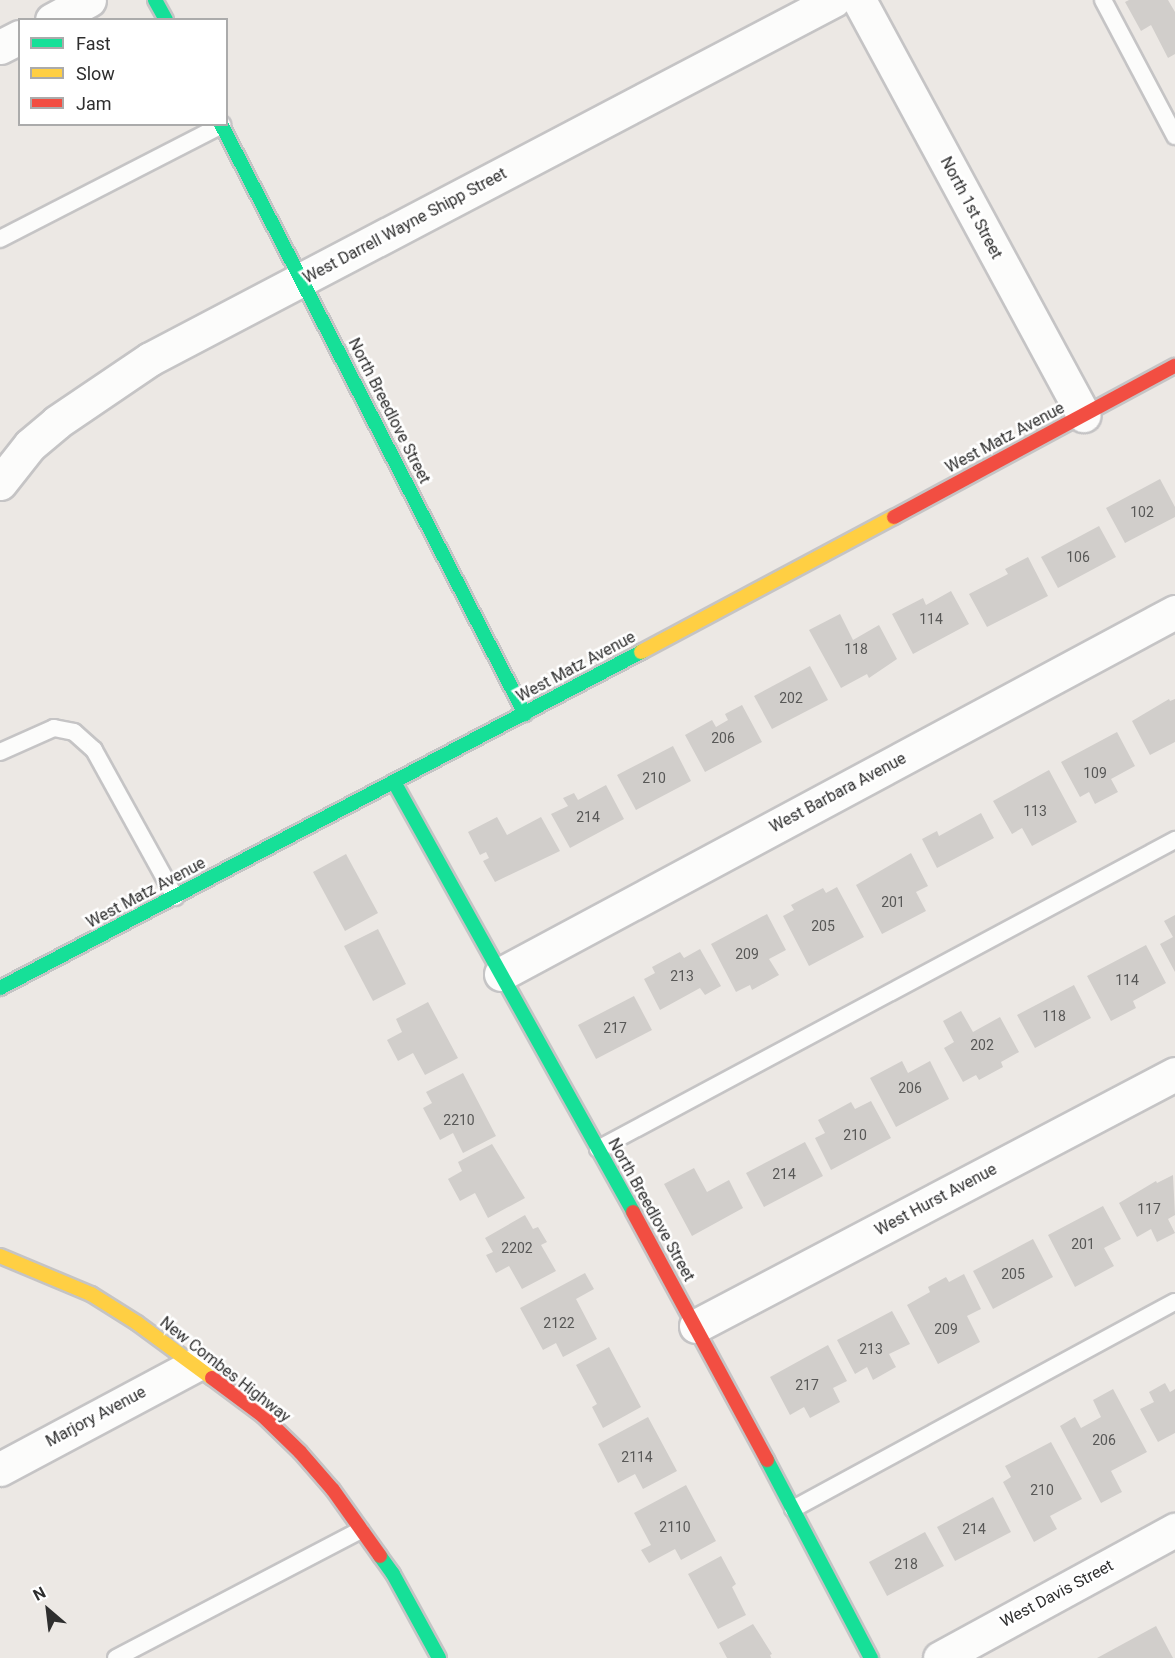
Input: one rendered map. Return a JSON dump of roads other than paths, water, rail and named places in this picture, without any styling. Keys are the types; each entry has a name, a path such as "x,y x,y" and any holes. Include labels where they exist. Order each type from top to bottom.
{"street":[{"path":"56,18 89,0"},
{"path":"155,0 165,18"},
{"name":"West Darrell Wayne Shipp Street","path":"0,483 30,445 57,422 150,359 834,0"},
{"name":"North 1st Street","path":"859,0 1083,415"},
{"path":"0,47 18,38"},
{"name":"North Breedlove Street","path":"222,126 525,714"},
{"name":"West Matz Avenue","path":"0,988 525,714 1083,415 1172,375"},
{"name":"West Barbara Avenue","path":"501,974 1175,612"},
{"name":"North Breedlove Street","path":"394,782 696,1326 871,1658"},
{"name":"West Hurst Avenue","path":"696,1326 1175,1074"},
{"name":"New Combes Highway","path":"0,1256 91,1294 137,1323 263,1416 333,1490 393,1574 439,1658"},
{"name":"Marjory Avenue","path":"0,1470 193,1365"},
{"name":"West Davis Street","path":"940,1658 1175,1530"}],"lane":[{"path":"1103,0 1175,136"},
{"path":"0,239 219,126"},
{"path":"0,752 54,728 74,732 94,750 175,897"},
{"path":"598,1149 1175,840"},
{"path":"793,1509 1175,1302"},
{"path":"116,1658 361,1530"}]}
